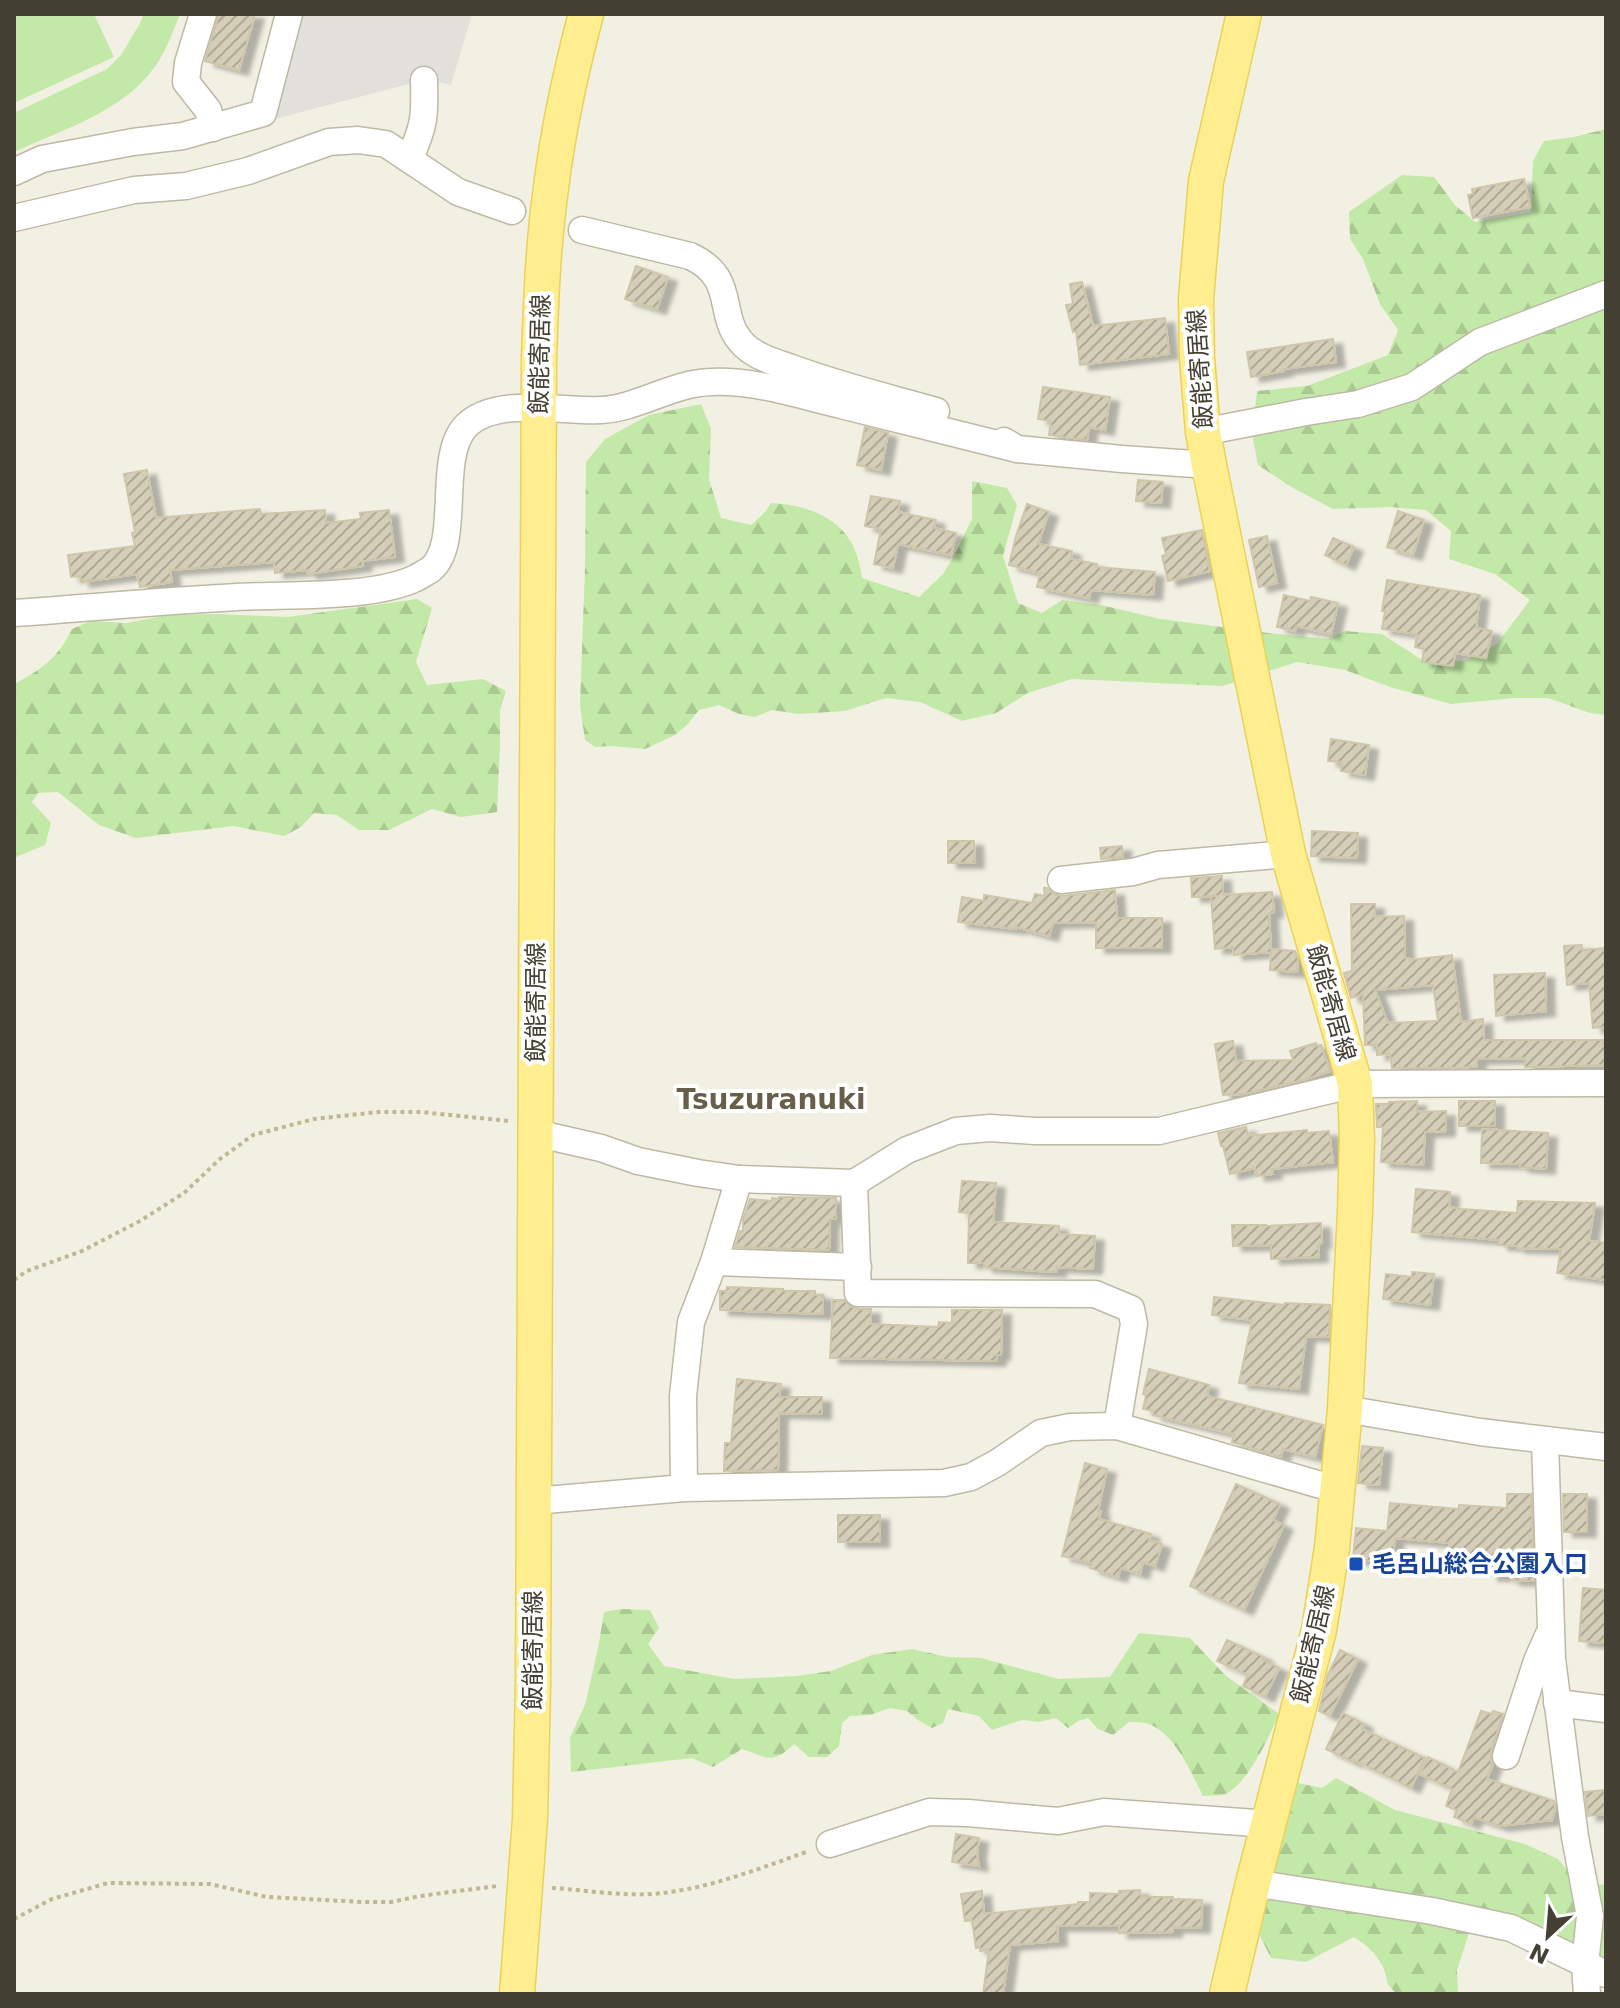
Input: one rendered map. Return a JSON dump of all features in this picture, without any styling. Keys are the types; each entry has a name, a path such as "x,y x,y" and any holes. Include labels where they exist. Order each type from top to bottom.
{"main road":[{"name":"飯能寄居線","path":"517,1994 530,1819 533,1684 542,278 551,187 562,119 586,14"},
{"name":"飯能寄居線","path":"1227,1994 1319,1630 1332,1548 1345,1409 1357,1140 1355,1084 1288,854 1203,432 1196,299 1206,181 1244,14"}],"street":[{"path":"203,14 188,63 186,82 208,110 213,128"},
{"path":"14,172 42,159 183,136 263,113 289,14"},
{"path":"409,159 425,119 424,80"},
{"path":"14,218 134,190 186,186 248,171 329,142 358,140 386,144 458,192 512,211"},
{"path":"582,230 690,256 703,263 720,282 733,331 746,347 764,358 809,375 972,422 1017,449"},
{"path":"1203,432 1358,404 1412,387 1480,342 1606,294"},
{"path":"14,613 354,592 398,585 433,568 445,547 453,452 459,433 482,414 539,408 617,409 695,383 735,382 780,390 1017,449 1209,465"},
{"path":"1061,880 1133,872 1158,865 1288,854"},
{"path":"535,1128 638,1161 739,1179 854,1183 907,1150 956,1131 990,1128 1159,1131 1355,1084 1606,1083"},
{"path":"684,1488 683,1396 691,1322 714,1262 739,1179"},
{"path":"854,1183 858,1293 1095,1294 1131,1309 1134,1324 1117,1426"},
{"path":"714,1262 858,1267"},
{"path":"1345,1409 1480,1432 1606,1447"},
{"path":"534,1501 684,1488 944,1483 971,1477 1041,1433 1070,1427 1117,1426 1338,1490"},
{"path":"1545,1441 1552,1659 1595,1969 1587,1994"},
{"path":"1506,1756 1537,1661 1552,1629"},
{"path":"1557,1703 1606,1709"},
{"path":"830,1844 929,1812 1058,1821 1104,1812 1269,1824"},
{"path":"1253,1883 1432,1911 1511,1928 1595,1969"}],"path":[{"path":"14,1280 27,1271 82,1251 140,1221 184,1193 220,1159 253,1135 314,1119 378,1112 421,1112 535,1128"},
{"path":"547,1887 617,1894 652,1894 688,1889 830,1844"},
{"path":"14,1919 52,1899 108,1883 210,1884 267,1897 377,1902 503,1885"}],"green space":[{"path":"14,14 94,14 114,57 14,103"},
{"path":"144,14 180,14 163,53 143,81 91,118 14,152 14,113 107,69 121,55"},
{"path":"1606,129 1606,715 1590,713 1548,698 1451,704 1390,687 1345,670 1297,662 1223,686 1072,679 1028,693 996,713 962,721 920,702 886,698 845,711 798,714 772,710 755,717 719,705 699,710 675,735 645,749 595,747 585,740 580,706 586,462 605,439 649,415 701,404 711,429 709,479 721,518 751,525 771,503 813,511 832,521 847,536 857,556 862,578 919,597 943,574 972,519 972,481 1007,488 1017,505 1003,556 1018,603 1042,613 1062,600 1101,605 1160,619 1268,633 1328,639 1345,631 1382,634 1425,662 1464,661 1497,644 1530,600 1495,574 1449,559 1451,531 1426,510 1390,507 1333,509 1258,465 1252,434 1257,391 1307,386 1388,355 1398,330 1380,304 1363,259 1350,239 1349,212 1402,175 1434,177 1455,205 1475,222 1531,212 1533,161 1544,141"},
{"path":"417,599 432,608 416,662 427,685 483,679 506,691 500,710 497,812 461,817 432,809 389,830 359,830 337,815 314,813 301,827 284,836 233,826 136,838 99,825 58,792 38,793 32,802 51,823 45,845 14,858 14,684 48,662 72,629 91,621 127,623 167,615 288,617"},
{"path":"650,1610 659,1628 648,1644 664,1666 734,1679 831,1671 872,1655 912,1649 948,1657 981,1658 1059,1679 1110,1677 1139,1633 1190,1638 1225,1675 1279,1714 1248,1773 1231,1791 1220,1795 1203,1796 1174,1745 1149,1724 1129,1722 1113,1735 1098,1729 1088,1718 1068,1728 1056,1718 1039,1722 1022,1720 992,1730 979,1716 948,1709 943,1723 932,1728 907,1711 890,1708 870,1715 850,1716 842,1723 839,1746 827,1757 809,1757 794,1744 780,1755 770,1758 742,1749 713,1767 692,1758 571,1772 570,1738 586,1702 604,1612"},
{"path":"1336,1778 1395,1810 1525,1844 1558,1859 1578,1882 1606,1885 1606,1964 1471,1927 1457,1970 1458,1994 1397,1994 1388,1983 1377,1957 1354,1937 1306,1962 1271,1958 1260,1936 1262,1905 1298,1783 1322,1788"}],"shaded area":[{"path":"302,14 472,14 451,85 428,79 271,120"}],"building":[{"path":"219,14 255,14 239,70 205,61"},
{"path":"1524,179 1530,207 1473,218 1468,195 1473,194 1472,189"},
{"path":"636,266 668,277 657,309 625,299"},
{"path":"1082,282 1093,326 1165,318 1169,354 1080,365 1076,331 1073,332 1066,305 1073,304 1070,284"},
{"path":"1333,339 1336,362 1251,377 1247,352"},
{"path":"1043,387 1110,397 1105,430 1089,427 1087,440 1049,435 1051,421 1038,419"},
{"path":"865,427 888,433 881,470 857,465"},
{"path":"147,470 156,518 260,509 261,514 325,510 326,523 361,519 360,513 389,510 395,557 362,561 363,566 308,574 307,570 275,573 274,562 170,570 172,582 140,587 137,574 81,582 80,576 71,577 68,555 135,546 124,474"},
{"path":"1138,480 1163,482 1161,503 1136,501"},
{"path":"871,496 900,501 898,512 936,520 934,528 956,533 951,555 898,544 893,568 874,564 881,529 865,526"},
{"path":"1027,504 1049,512 1038,544 1072,551 1071,559 1097,564 1096,567 1155,572 1153,595 1091,590 1089,598 1037,587 1040,573 1009,565"},
{"path":"1398,511 1424,520 1413,555 1387,547"},
{"path":"1202,530 1210,571 1168,581 1162,556 1166,555 1162,538"},
{"path":"1267,536 1277,583 1259,587 1249,540"},
{"path":"1333,538 1354,547 1346,565 1325,555"},
{"path":"1387,580 1480,595 1476,628 1492,631 1486,658 1455,653 1453,666 1422,662 1424,649 1415,647 1417,634 1382,629"},
{"path":"1284,595 1338,603 1331,634 1296,626 1295,631 1277,627"},
{"path":"1331,739 1369,745 1365,775 1341,771 1342,762 1328,761"},
{"path":"1312,831 1358,833 1357,858 1311,856"},
{"path":"948,841 974,841 975,863 948,863"},
{"path":"1122,846 1123,857 1101,859 1100,848"},
{"path":"1222,876 1223,895 1272,892 1274,912 1269,913 1271,949 1295,951 1297,972 1270,970 1271,952 1234,955 1233,947 1215,949 1211,896 1192,897 1191,878"},
{"path":"1044,888 1062,896 1115,890 1117,918 1162,918 1162,948 1096,948 1096,922 1053,923 1049,936 1016,927 958,922 962,897 984,901 984,895 1032,903 1035,894 1045,896"},
{"path":"1351,904 1375,904 1375,917 1404,916 1405,958 1452,955 1461,1022 1483,1019 1484,1040 1603,1040 1606,1044 1606,1065 1525,1067 1525,1058 1477,1059 1477,1066 1462,1068 1392,1068 1390,1054 1377,1055 1377,1045 1365,1045 1363,994 1351,998 1344,973 1352,971","holes":["1433,985 1438,1021 1388,1023 1375,990"]},
{"path":"1582,945 1582,950 1606,948 1606,1027 1593,1028 1589,983 1567,985 1564,946"},
{"path":"1545,973 1546,1011 1496,1016 1494,975"},
{"path":"1233,1041 1236,1061 1293,1060 1290,1051 1316,1043 1317,1046 1321,1045 1330,1071 1244,1094 1223,1095 1215,1044"},
{"path":"1417,1101 1417,1112 1446,1111 1446,1131 1425,1132 1423,1165 1381,1162 1383,1127 1377,1127 1376,1104"},
{"path":"1459,1101 1495,1101 1495,1126 1459,1126"},
{"path":"1246,1127 1248,1136 1329,1131 1333,1162 1272,1169 1273,1174 1256,1176 1255,1168 1230,1174 1218,1133"},
{"path":"1482,1129 1548,1133 1546,1169 1520,1167 1520,1164 1481,1163"},
{"path":"962,1181 996,1183 993,1222 1059,1226 1059,1234 1095,1236 1093,1269 1057,1267 1057,1272 968,1263 969,1213 959,1212"},
{"path":"1416,1189 1450,1192 1449,1207 1462,1209 1517,1213 1518,1201 1595,1203 1589,1241 1606,1243 1606,1280 1557,1273 1561,1249 1517,1248 1499,1245 1499,1240 1412,1232"},
{"path":"772,1198 836,1198 836,1219 830,1219 829,1250 735,1247 740,1231 743,1231 750,1199 772,1201"},
{"path":"1321,1223 1319,1257 1271,1259 1271,1245 1233,1246 1232,1225"},
{"path":"1412,1272 1434,1274 1430,1305 1383,1299 1386,1274 1412,1277"},
{"path":"727,1287 815,1291 815,1295 823,1295 823,1314 720,1310 720,1291 726,1291"},
{"path":"1214,1297 1285,1305 1330,1305 1329,1337 1306,1336 1299,1389 1239,1383 1252,1320 1212,1315"},
{"path":"833,1300 844,1300 857,1309 871,1309 871,1324 938,1327 939,1322 952,1323 952,1310 1002,1310 1001,1355 997,1355 997,1361 830,1358"},
{"path":"1149,1369 1209,1385 1207,1396 1323,1425 1315,1457 1283,1449 1281,1457 1232,1442 1234,1434 1153,1415 1154,1411 1143,1409"},
{"path":"737,1379 781,1384 779,1397 822,1397 822,1414 779,1413 778,1470 724,1471 725,1443 731,1443"},
{"path":"1362,1446 1383,1448 1379,1485 1358,1483"},
{"path":"1085,1463 1107,1469 1099,1519 1151,1534 1149,1540 1162,1544 1155,1566 1143,1562 1140,1574 1121,1568 1118,1577 1090,1568 1092,1563 1062,1556"},
{"path":"1236,1484 1280,1504 1273,1520 1284,1525 1244,1610 1190,1586"},
{"path":"1507,1494 1531,1494 1534,1581 1511,1580 1511,1576 1489,1576 1489,1561 1449,1557 1450,1543 1395,1538 1392,1563 1353,1559 1356,1528 1387,1531 1390,1503 1459,1509 1459,1505 1507,1508"},
{"path":"1563,1494 1587,1494 1587,1532 1564,1532"},
{"path":"838,1515 880,1515 880,1542 838,1542"},
{"path":"1583,1588 1606,1590 1606,1643 1579,1641"},
{"path":"1227,1640 1264,1657 1263,1660 1279,1668 1265,1697 1243,1686 1248,1675 1217,1661"},
{"path":"1340,1650 1358,1659 1330,1716 1319,1711 1328,1674"},
{"path":"1481,1711 1503,1714 1491,1751 1493,1764 1487,1779 1554,1801 1552,1820 1500,1826 1474,1817 1471,1824 1454,1817 1457,1810 1446,1806 1452,1789 1420,1774 1428,1757 1458,1772"},
{"path":"1343,1713 1364,1724 1362,1729 1425,1758 1411,1788 1326,1749"},
{"path":"1604,1790 1606,1814 1588,1816 1585,1792"},
{"path":"956,1834 979,1838 979,1866 952,1862"},
{"path":"1140,1890 1141,1897 1202,1900 1201,1928 1173,1927 1173,1932 1119,1933 1119,1926 1057,1926 1058,1941 1010,1945 1003,1994 983,1994 989,1950 976,1948 972,1920 965,1921 961,1894 982,1891 984,1914 1090,1902 1090,1893 1119,1894 1119,1891"}],"place":[{"name":"毛呂山総合公園入口","path":"1356,1564"}],"district":[{"name":"Tsuzuranuki","path":"771,1099"}]}
